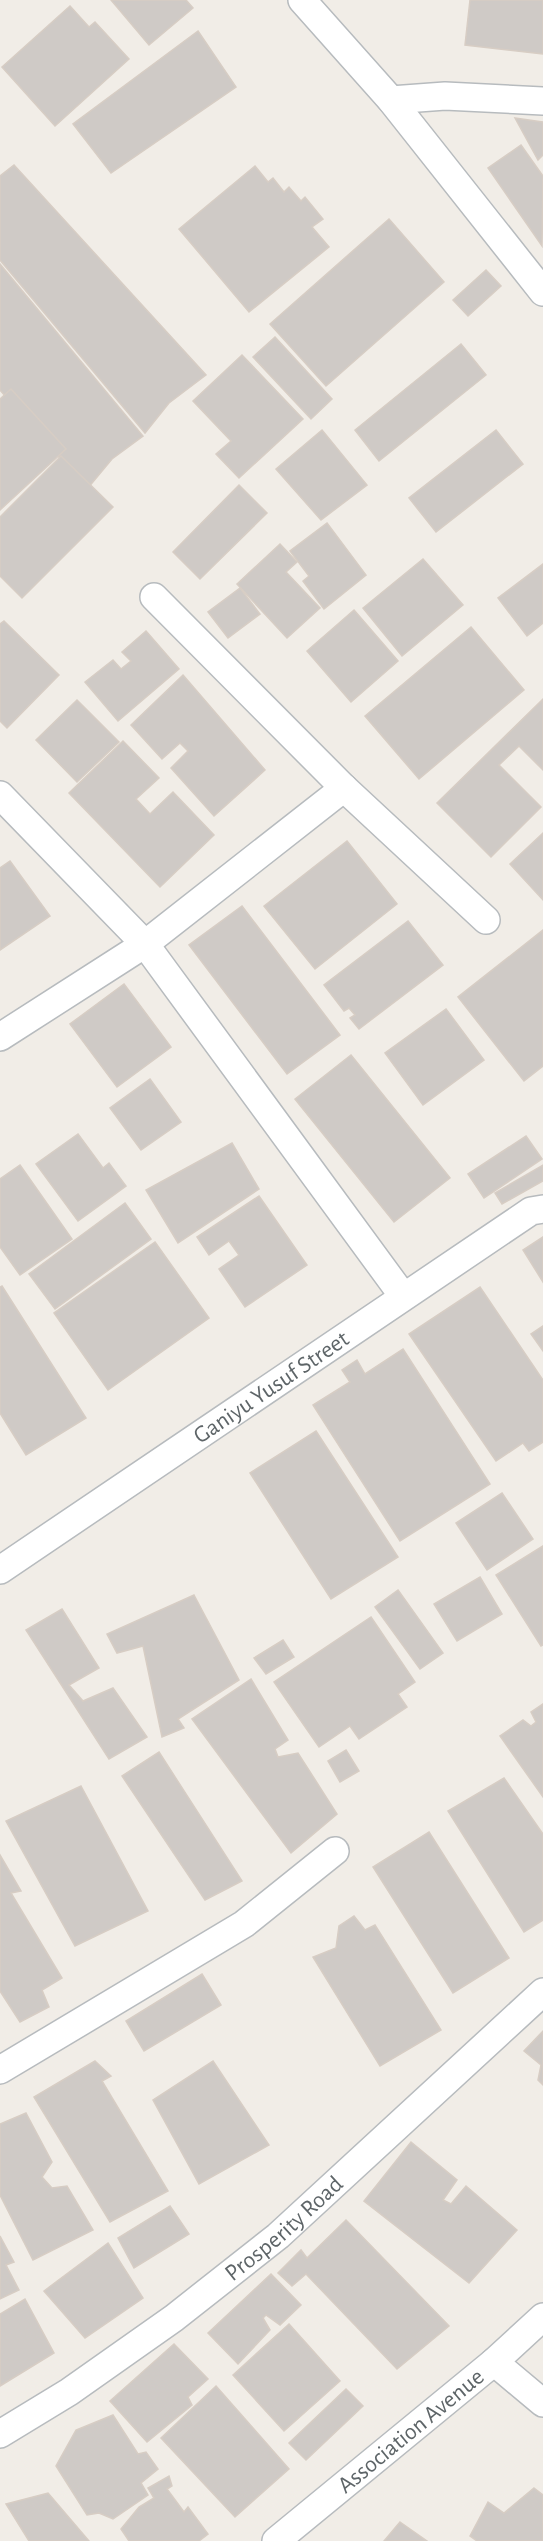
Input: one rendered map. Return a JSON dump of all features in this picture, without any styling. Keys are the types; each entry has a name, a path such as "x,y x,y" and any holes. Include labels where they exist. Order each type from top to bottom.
{"street":[{"path":"302,0 391,100 543,292"},
{"path":"391,100 445,96 543,101"},
{"path":"154,597 344,788 486,920"},
{"path":"0,1037 145,944 344,788"},
{"path":"0,795 145,944 403,1296"},
{"name":"Ganiyu Yusuf Street","path":"0,1570 403,1296 531,1211 543,1209"},
{"path":"0,2070 244,1924 336,1851"},
{"name":"Prosperity Road","path":"0,2434 69,2392 174,2318 278,2236 543,1992"},
{"name":"Association Avenue","path":"276,2541 494,2362 543,2317"},
{"path":"494,2362 543,2403"}],"building":[{"path":"111,0 186,0 193,8 149,45"},
{"path":"470,0 543,0 543,54 465,45"},
{"path":"70,6 89,27 95,22 129,59 55,126 2,67"},
{"path":"198,31 236,87 111,173 73,124"},
{"path":"515,118 543,122 543,155 538,160"},
{"path":"521,145 543,176 542,246 488,168"},
{"path":"14,165 206,375 169,403 145,433 0,260 0,176"},
{"path":"255,166 268,182 273,178 284,192 289,187 301,201 305,197 323,219 312,227 329,247 249,312 179,229"},
{"path":"389,219 444,282 326,386 270,324"},
{"path":"0,264 143,436 112,459 87,489 0,390"},
{"path":"486,270 501,286 468,316 453,300"},
{"path":"275,337 332,399 311,419 253,357"},
{"path":"461,344 486,375 379,461 355,430"},
{"path":"242,355 303,419 239,478 216,454 231,441 193,401"},
{"path":"11,389 66,449 0,510 0,399"},
{"path":"322,430 367,485 321,520 276,469"},
{"path":"496,430 523,464 436,532 409,498"},
{"path":"61,456 113,507 22,598 0,576 0,517"},
{"path":"239,485 267,513 200,579 173,552"},
{"path":"327,523 366,575 324,609 303,581 309,576 290,551"},
{"path":"280,544 297,562 286,572 320,608 287,638 237,584"},
{"path":"423,559 463,605 402,656 363,608"},
{"path":"543,564 543,623 527,636 498,598"},
{"path":"240,588 260,614 228,638 208,612"},
{"path":"354,610 398,661 351,702 307,651"},
{"path":"4,621 59,675 7,728 0,721 0,624"},
{"path":"471,627 524,690 419,779 365,716"},
{"path":"146,631 179,669 118,721 85,682 113,660 121,669 131,661 122,652"},
{"path":"183,675 265,770 214,816 171,768 188,751 180,743 162,759 131,725"},
{"path":"543,699 543,770 519,746 499,765 541,807 491,857 437,803"},
{"path":"77,700 119,742 77,782 36,740"},
{"path":"123,741 159,778 136,799 150,814 173,792 214,835 160,887 69,793"},
{"path":"543,833 543,900 510,864"},
{"path":"347,841 397,904 315,969 264,906"},
{"path":"10,861 50,916 0,950 0,868"},
{"path":"242,906 340,1035 287,1074 189,945"},
{"path":"408,921 443,965 359,1029 350,1018 355,1015 349,1008 344,1011 324,985"},
{"path":"543,930 543,1066 524,1081 458,997"},
{"path":"124,984 171,1047 117,1087 70,1024"},
{"path":"446,1009 484,1060 423,1105 385,1053"},
{"path":"351,1055 450,1178 394,1222 295,1099"},
{"path":"150,1079 181,1122 141,1150 110,1108"},
{"path":"78,1134 103,1168 109,1163 126,1186 78,1221 36,1164"},
{"path":"526,1136 542,1159 484,1198 468,1174"},
{"path":"232,1143 259,1189 178,1243 146,1190"},
{"path":"20,1165 72,1239 20,1275 0,1247 0,1179"},
{"path":"543,1165 543,1181 502,1204 495,1193"},
{"path":"259,1196 307,1265 245,1307 219,1269 239,1255 229,1241 209,1255 197,1237"},
{"path":"125,1203 151,1239 55,1309 29,1274"},
{"path":"543,1237 543,1282 523,1250"},
{"path":"155,1242 209,1318 108,1390 54,1313"},
{"path":"2,1286 86,1418 26,1455 0,1413 0,1287"},
{"path":"480,1287 543,1380 543,1442 529,1451 523,1443 496,1461 409,1334"},
{"path":"543,1326 543,1351 531,1334"},
{"path":"403,1349 490,1484 400,1541 313,1405 350,1382 342,1370 357,1360 365,1374"},
{"path":"316,1431 398,1557 331,1599 250,1473"},
{"path":"502,1493 533,1539 487,1570 456,1523"},
{"path":"543,1546 543,1645 541,1646 496,1575"},
{"path":"480,1577 502,1614 457,1641 434,1604"},
{"path":"398,1590 443,1653 420,1669 375,1607"},
{"path":"194,1595 239,1680 178,1719 184,1728 162,1737 143,1646 117,1653 107,1634"},
{"path":"62,1609 99,1668 69,1685 83,1701 113,1688 147,1737 109,1759 26,1630"},
{"path":"371,1617 415,1682 398,1694 407,1707 359,1739 350,1726 319,1747 274,1682"},
{"path":"283,1640 294,1657 266,1674 254,1658"},
{"path":"251,1679 288,1740 275,1749 278,1757 298,1753 337,1814 291,1853 192,1719"},
{"path":"543,1704 543,1797 500,1736 523,1720 531,1726 536,1722 531,1712"},
{"path":"346,1750 359,1771 340,1782 328,1761"},
{"path":"159,1752 242,1881 205,1900 122,1776"},
{"path":"504,1778 543,1834 543,1920 524,1932 448,1811"},
{"path":"81,1786 148,1911 75,1946 6,1821"},
{"path":"429,1832 509,1958 453,1993 373,1867"},
{"path":"0,1855 21,1891 11,1893 62,1978 42,1990 49,2007 20,2022 0,1991"},
{"path":"354,1916 365,1930 375,1925 441,2030 380,2066 313,1957 336,1948 339,1926"},
{"path":"202,1974 221,2005 144,2051 126,2021"},
{"path":"543,2031 543,2085 538,2080 541,2065 524,2051"},
{"path":"95,2061 111,2076 102,2081 168,2191 110,2222 34,2097"},
{"path":"213,2061 269,2145 199,2184 153,2100"},
{"path":"26,2113 52,2162 42,2177 52,2188 67,2186 93,2230 33,2260 0,2195 0,2124"},
{"path":"411,2142 457,2180 443,2200 451,2204 466,2186 517,2230 469,2283 364,2201"},
{"path":"170,2206 189,2234 134,2268 118,2238"},
{"path":"346,2220 449,2326 397,2369 306,2274 292,2286 278,2273 301,2250 307,2258"},
{"path":"0,2236 14,2262 6,2265 19,2290 0,2299"},
{"path":"108,2243 143,2298 85,2338 44,2291"},
{"path":"271,2274 301,2305 280,2325 266,2315 263,2318 270,2330 238,2364 208,2333"},
{"path":"25,2299 54,2353 0,2386 0,2314"},
{"path":"289,2324 340,2381 284,2431 233,2375"},
{"path":"174,2344 208,2379 188,2397 192,2405 147,2442 110,2401"},
{"path":"216,2386 289,2469 235,2517 161,2438"},
{"path":"346,2389 363,2406 306,2460 289,2443"},
{"path":"113,2415 138,2454 146,2452 158,2469 141,2483 148,2495 113,2519 99,2513 87,2515 56,2466 76,2430"},
{"path":"169,2476 172,2486 167,2489 184,2512 188,2507 208,2534 199,2541 129,2541 121,2529 139,2507 154,2498 148,2488"},
{"path":"534,2488 543,2495 543,2541 477,2541 470,2536 488,2502 504,2513"},
{"path":"48,2493 89,2541 29,2541 6,2504"},
{"path":"400,2522 427,2541 384,2541"}]}
